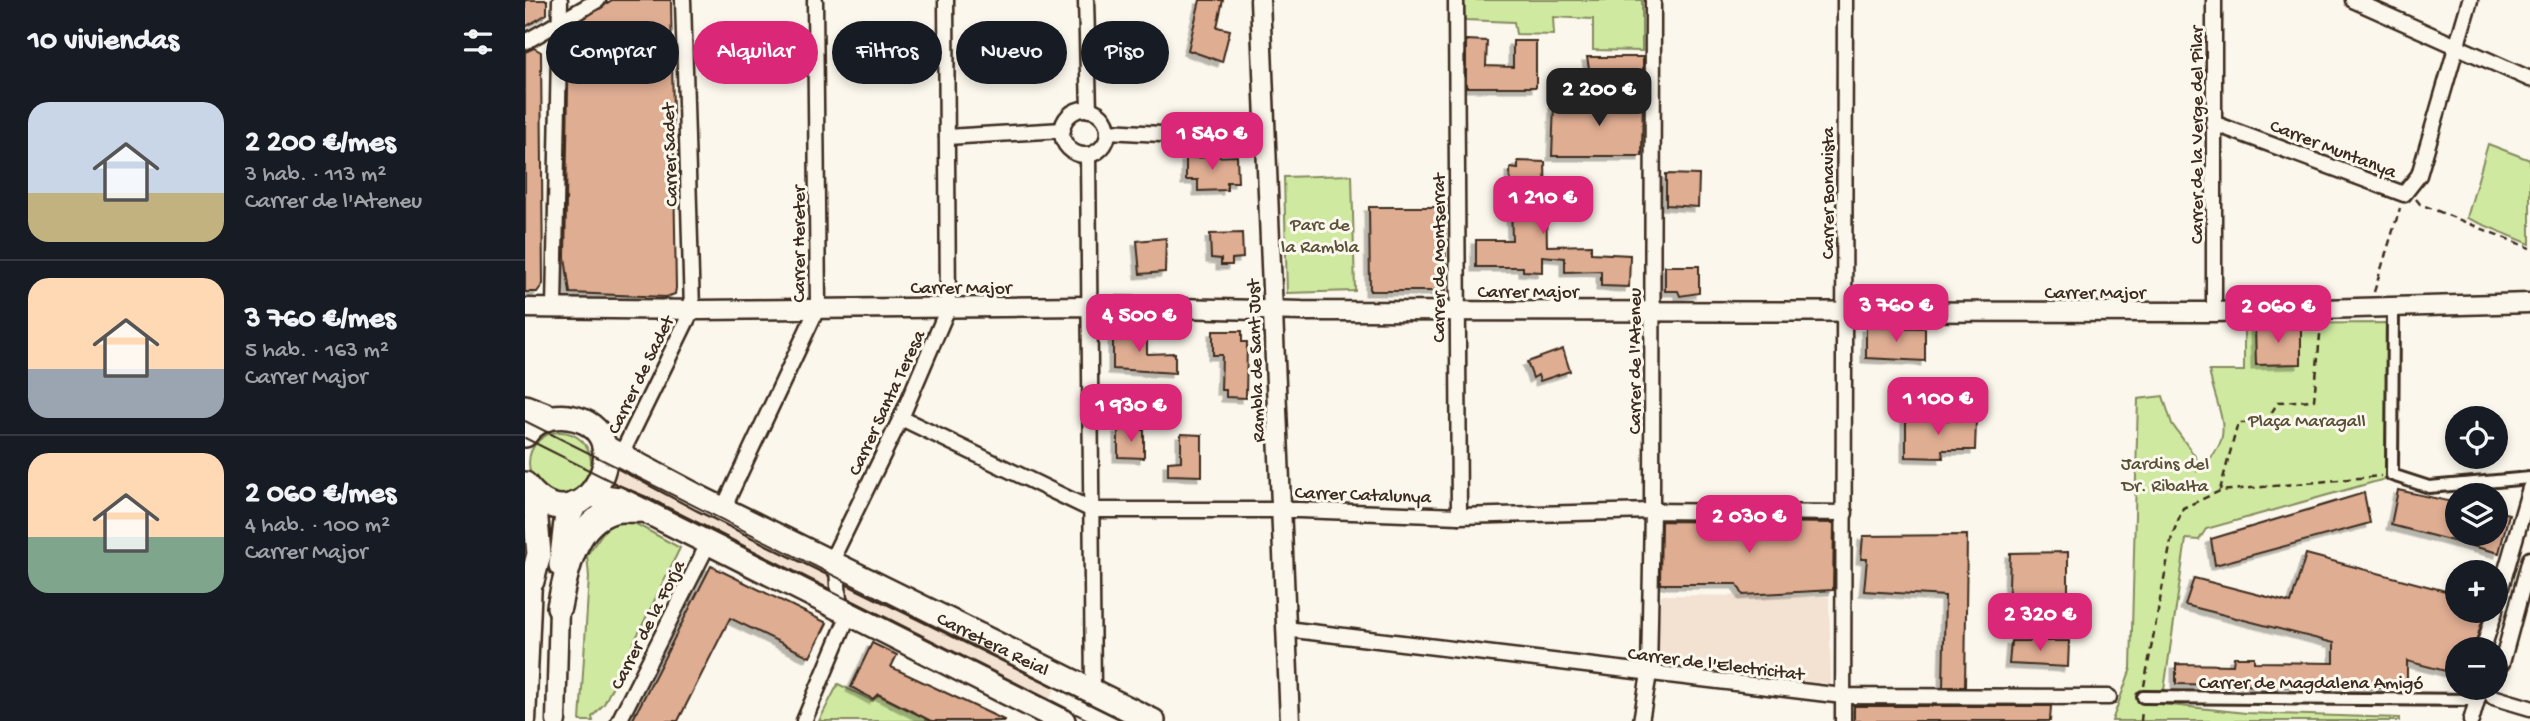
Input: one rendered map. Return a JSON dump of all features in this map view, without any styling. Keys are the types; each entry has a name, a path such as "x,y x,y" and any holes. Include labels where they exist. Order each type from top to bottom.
{"main road":[{"path":"525,408 551,417 581,421 612,451 606,461 603,477 566,522 559,607"},
{"path":"525,435 534,425 551,417"},
{"name":"Carretera Reial","path":"612,451 723,509 1153,721"},
{"name":"Carretera Reial","path":"530,491 550,504 618,499 644,510 1063,721"},
{"path":"530,491 539,554 532,581"},
{"path":"559,607 567,568 583,535 603,516 615,511 644,510"},
{"path":"525,519 532,581"}],"street":[{"path":"560,0 561,21 598,0"},
{"name":"Carrer Sadet","path":"683,0 692,310"},
{"name":"Carrer Hereter","path":"723,509 818,307 815,0"},
{"name":"Carrer Santa Teresa","path":"835,563 840,541 901,418 948,308 946,0"},
{"path":"1086,0 1089,110"},
{"name":"Rambla de Sant Just","path":"1260,0 1290,721"},
{"name":"Carrer de Montserrat","path":"1455,0 1459,516"},
{"name":"Carrer de l'Ateneu","path":"1641,721 1649,674 1652,511 1653,0"},
{"name":"Carrer Bonavista","path":"1843,721 1845,0"},
{"name":"Carrer de la Verge del Pilar","path":"2214,0 2214,312"},
{"path":"2353,0 2530,79"},
{"name":"Carrer Muntanya","path":"2213,123 2404,194 2419,175 2470,0"},
{"path":"525,41 546,29"},
{"path":"554,308 559,84"},
{"path":"1089,110 1102,117 1108,131 1103,147 1088,155 1069,148 1063,130 1071,114 1089,110"},
{"path":"947,137 1063,130"},
{"path":"1108,131 1266,140"},
{"path":"1088,155 1092,306 1093,691"},
{"name":"Carrer Major","path":"525,308 692,310 1092,306 1456,311 2214,312 2530,303"},
{"path":"2393,309 2392,475 2429,487 2530,478"},
{"name":"Carrer de Sadet","path":"612,451 692,310"},
{"name":"Carrer Catalunya","path":"901,418 1092,510 1281,510 1459,516 1652,511 1845,513"},
{"path":"2508,564 2530,488"},
{"name":"Carrer de la Forja","path":"619,721 708,544"},
{"path":"2508,641 2530,559"},
{"path":"804,721 849,614 839,601 835,563"},
{"path":"526,721 532,581"},
{"path":"556,721 559,607"},
{"name":"Carrer de l'Electricitat","path":"1286,629 1843,696 2109,697"},
{"name":"Carrer de Magdalena Amigó","path":"2143,697 2445,693"},
{"path":"2471,721 2481,700"},
{"path":"2505,700 2530,708"}],"path":[{"path":"2372,309 2375,281 2404,194"},
{"path":"2420,204 2530,248"},
{"path":"2220,491 2238,423 2266,422 2278,402 2314,400 2321,310"},
{"path":"2143,697 2172,536 2183,508 2220,491 2392,475"}],"shaded area":[{"path":"621,465 828,568 832,597 611,486"},
{"path":"844,576 1058,683 1047,704 848,604"},
{"path":"1661,595 1829,597 1831,684 1656,664"}],"green space":[{"path":"1464,0 1642,0 1642,51 1593,50 1593,19 1553,17 1554,35 1516,34 1514,22 1465,20"},
{"path":"2488,144 2530,160 2530,244 2467,218"},
{"name":"Parc de la Rambla","path":"1352,175 1355,291 1287,293 1284,177"},
{"name":"Plaça Maragall","path":"2387,323 2385,479 2206,529 2199,540 2186,539 2162,704 2246,713 2399,718 2399,721 2112,721 2131,668 2138,399 2163,396 2172,424 2197,459 2197,471 2210,459 2222,437 2221,414 2209,371 2244,371 2244,324"},
{"path":"560,432 582,441 591,463 582,485 560,494 538,485 529,463 538,441"},
{"path":"627,519 680,548 604,704 592,717 593,721 580,721 589,577 587,555 609,524"},
{"path":"838,684 873,701 878,695 931,721 819,721"}],"building":[{"path":"525,0 547,0 547,14 525,27"},
{"path":"612,0 671,0 671,21 580,21"},
{"path":"1200,0 1223,0 1217,27 1230,30 1222,62 1188,50"},
{"path":"1466,40 1487,41 1486,66 1513,67 1513,41 1536,41 1536,87 1466,87"},
{"path":"534,48 541,52 543,284 537,292 525,292 525,52"},
{"path":"1587,57 1643,57 1643,75 1594,78 1596,70 1589,69"},
{"path":"568,84 672,84 675,294 666,297 570,293 565,257"},
{"path":"1643,94 1642,156 1552,156 1554,104 1600,104 1600,99"},
{"path":"1237,156 1238,182 1227,182 1227,190 1198,191 1198,180 1186,180 1186,158"},
{"path":"1518,161 1545,162 1547,246 1591,245 1591,253 1630,255 1629,287 1601,286 1601,271 1565,272 1565,258 1542,256 1542,272 1523,271 1523,267 1476,267 1476,240 1512,240 1510,168 1518,169"},
{"path":"1666,174 1699,175 1698,207 1666,205"},
{"path":"1369,207 1445,207 1446,291 1370,291"},
{"path":"1242,233 1243,258 1232,259 1232,265 1221,265 1221,259 1211,258 1210,234"},
{"path":"1166,238 1165,272 1140,274 1137,241"},
{"path":"1665,266 1699,266 1699,293 1680,296 1678,291 1665,291"},
{"path":"2301,325 2301,364 2256,365 2255,326"},
{"path":"1866,327 1925,328 1925,361 1866,358"},
{"path":"1113,331 1147,331 1147,354 1175,353 1175,373 1113,369"},
{"path":"1213,331 1242,331 1242,342 1247,342 1246,398 1226,397 1226,390 1221,390 1222,355 1213,355"},
{"path":"1563,349 1570,371 1540,381 1538,375 1533,378 1527,362"},
{"path":"1906,418 1976,421 1975,450 1942,450 1943,458 1906,457"},
{"path":"1118,429 1144,430 1144,458 1118,457"},
{"path":"1181,434 1202,435 1202,476 1168,475 1168,462 1181,461"},
{"path":"2398,490 2445,500 2445,539 2391,525"},
{"path":"2364,493 2370,523 2215,565 2211,539"},
{"path":"1661,521 1834,523 1833,590 1743,595 1737,584 1660,584"},
{"path":"1967,535 1965,687 1943,687 1945,596 1864,591 1867,559 1861,559 1863,536"},
{"path":"2472,546 2501,546 2499,553"},
{"path":"2068,552 2068,621 2008,618 2010,553"},
{"path":"2306,554 2445,591 2445,623 2482,623 2477,637 2445,637 2445,671 2407,661 2407,688 2176,684 2176,664 2233,665 2234,657 2254,657 2254,662 2334,663 2334,643 2185,605 2194,578 2291,603"},
{"path":"711,566 827,623 810,657 730,618 678,721 632,721"},
{"path":"2011,641 2069,641 2068,667 2009,664"},
{"path":"872,643 897,655 891,667 1006,721 931,721 878,694 873,699 851,687"},
{"path":"1854,706 2051,706 2050,721 1854,721"}],"tram line":[{"path":"525,421 1124,721"},
{"path":"525,438 1090,721"}],"park label":[{"name":"Jardins del Dr. Ribalta","path":"2165,473"}]}
